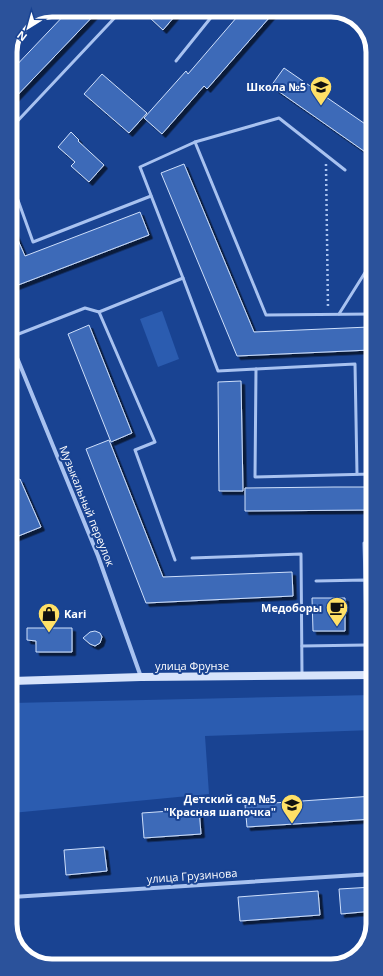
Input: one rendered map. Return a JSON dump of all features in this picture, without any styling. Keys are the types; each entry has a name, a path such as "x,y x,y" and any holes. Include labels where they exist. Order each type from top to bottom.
{"main road":[{"name":"улица Фрунзе","path":"17,681 141,677 366,675"}],"street":[{"name":"Музыкальный переулок","path":"17,358 98,556 141,677"},
{"name":"улица Грузинова","path":"17,897 366,874"}],"lane":[{"path":"17,122 115,17"},
{"path":"176,60 211,17"},
{"path":"345,170 279,118 195,142 140,167 218,371 355,364 357,474"},
{"path":"195,142 266,315 366,314"},
{"path":"17,197 33,242 151,196"},
{"path":"339,314 366,271"},
{"path":"17,336 85,308 99,312 183,278"},
{"path":"99,312 155,442 135,450 175,560"},
{"path":"256,369 255,477 366,474"},
{"path":"302,646 366,645 364,543 366,543"},
{"path":"192,558 301,554 302,676"},
{"path":"316,581 365,580"}],"path":[{"path":"325,155 328,314"}],"shaded area":[{"path":"162,311 179,359 158,367 140,319"},
{"path":"366,695 366,730 205,736 209,794 17,813 17,703"}],"building":[{"path":"62,17 92,17 17,96 17,65"},
{"path":"149,17 174,17 163,30"},
{"path":"237,17 270,17 207,89 204,86 162,134 144,118 186,71 188,74"},
{"name":"Школа №5","path":"284,68 366,125 366,152 271,86"},
{"path":"102,74 147,113 129,133 84,94"},
{"path":"71,132 79,140 78,141 104,165 89,182 71,166 75,162 58,147"},
{"path":"184,164 254,332 366,327 366,350 237,356 161,173"},
{"path":"140,212 149,235 17,285 17,238 25,256"},
{"path":"89,325 132,433 111,442 68,334"},
{"path":"241,381 243,491 219,491 218,382"},
{"path":"109,440 163,577 292,572 293,596 146,603 86,449"},
{"path":"20,479 41,527 17,537 17,480"},
{"path":"366,487 366,510 245,511 245,488"},
{"path":"312,598 345,598 345,631 313,631"},
{"name":"Kari","path":"27,628 72,628 72,652 36,652 36,641 27,640"},
{"path":"95,631 100,633 102,637 100,643 95,646 83,638 90,632"},
{"name":"Детский сад №5 \"Красная шапочка\"","path":"366,796 366,819 247,827 245,805"},
{"path":"199,809 201,834 144,838 142,813"},
{"path":"104,847 107,871 66,875 64,850"},
{"path":"366,887 366,912 341,914 339,889"},
{"path":"318,891 320,915 240,921 238,897"}],"place":[{"name":"Школа №5","path":"321,106"},
{"name":"Медоборы","path":"337,628"},
{"name":"Kari","path":"49,634"},
{"name":"Детский сад №5 \"Красная шапочка\"","path":"292,824"}]}
